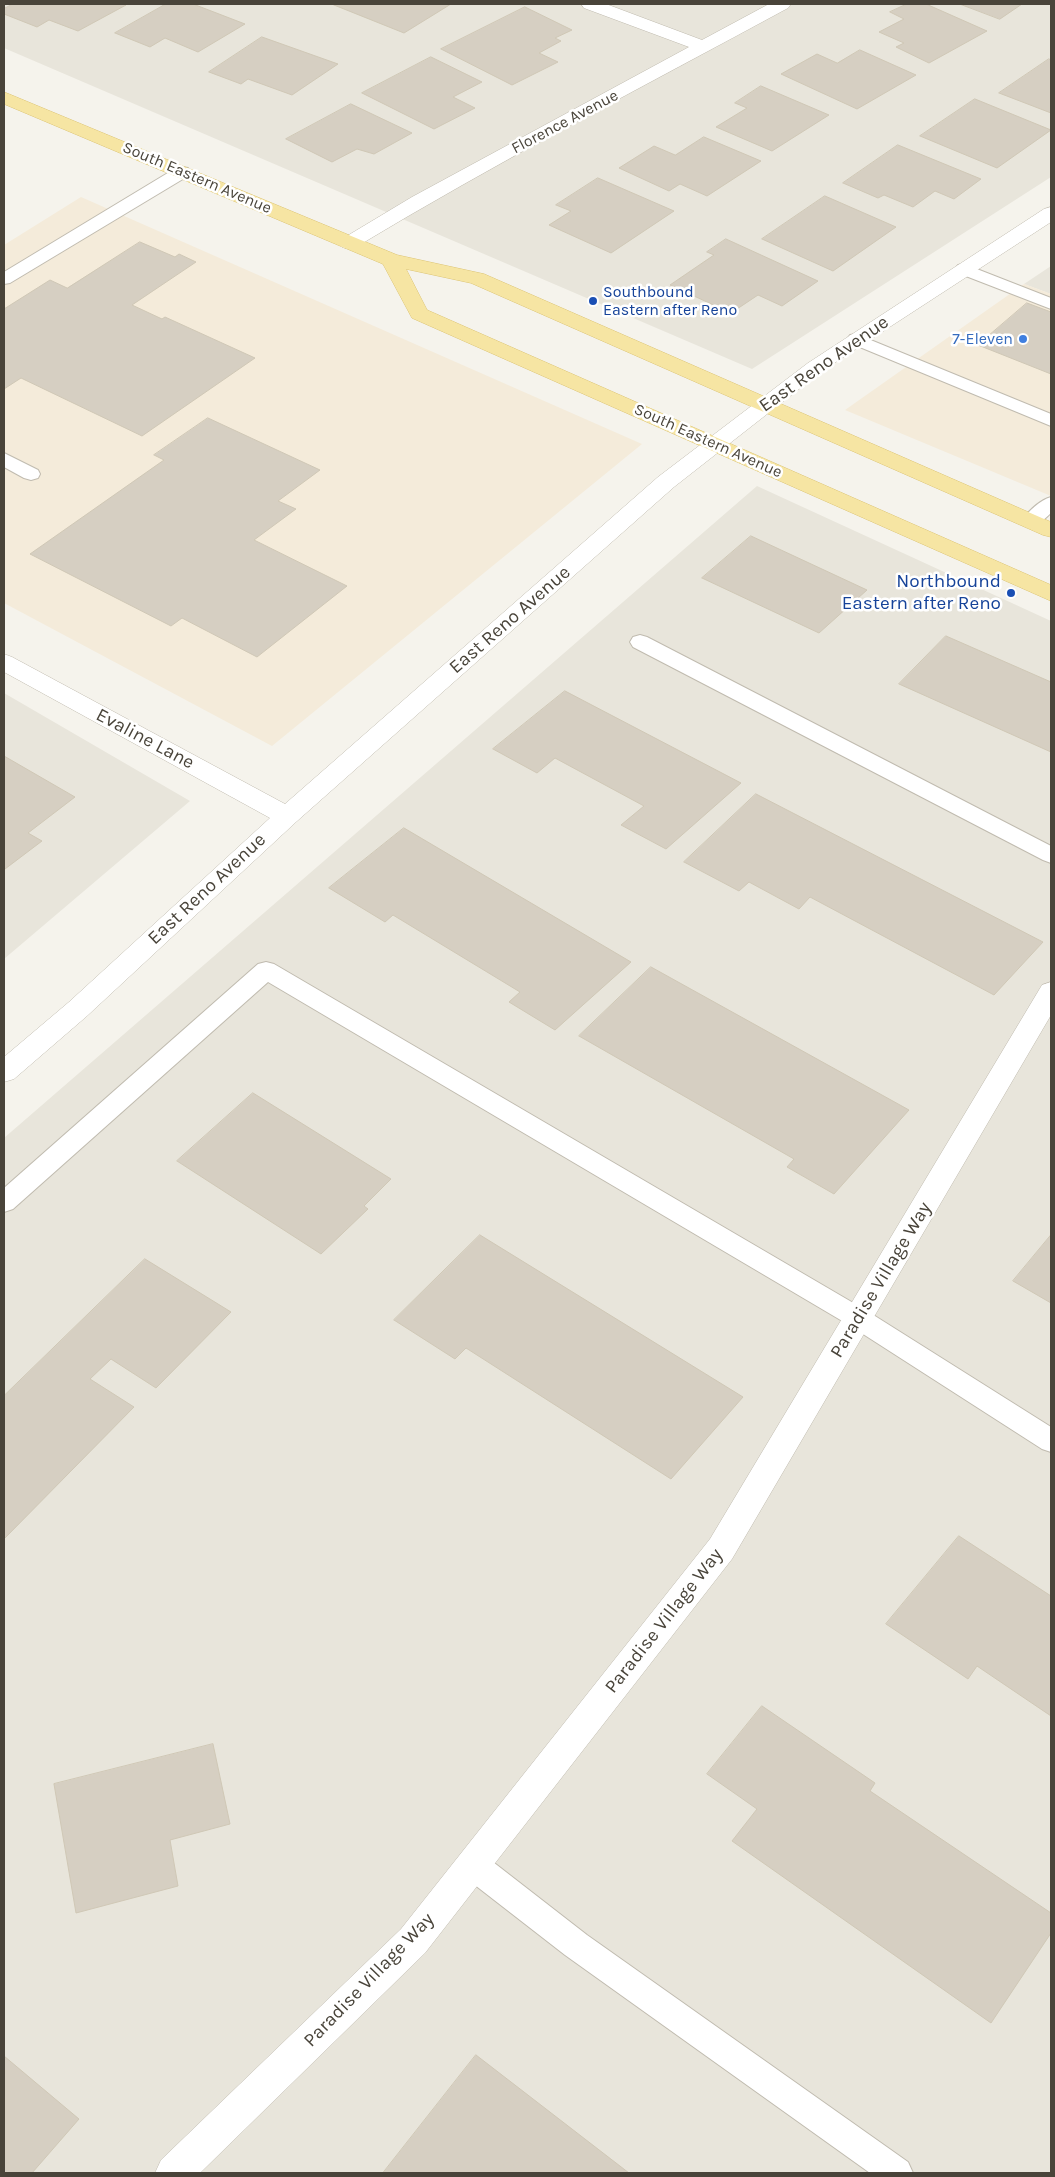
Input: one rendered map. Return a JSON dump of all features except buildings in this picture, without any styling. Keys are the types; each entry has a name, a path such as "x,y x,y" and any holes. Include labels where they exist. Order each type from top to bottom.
{"main road":[{"name":"South Eastern Avenue","path":"4,97 391,260 477,278 1051,530"},
{"name":"South Eastern Avenue","path":"391,260 419,314 1051,594"}],"street":[{"path":"590,4 704,47"},
{"name":"Florence Avenue","path":"349,243 419,201 782,4"},
{"name":"East Reno Avenue","path":"4,1072 78,1009 287,816 666,482 765,405 856,339 1051,213"},
{"name":"Evaline Lane","path":"4,662 287,816"},
{"name":"Paradise Village Way","path":"174,2173 413,1941 721,1550 1051,992"}],"lane":[{"path":"4,279 182,172"},
{"path":"964,269 1051,304"},
{"path":"856,339 1051,421"},
{"path":"4,459 31,474"},
{"path":"1032,521 1051,503"},
{"path":"640,642 1051,855"},
{"path":"4,1202 266,970 858,1318 1051,1441"},
{"path":"473,1865 576,1945 898,2173"}],"shaded area":[{"path":"4,4 1051,4 1051,177 752,369 4,48"},
{"path":"81,197 642,444 272,746 4,603 4,245"},
{"path":"1051,266 1051,294 1024,284"},
{"path":"1024,284 1051,294 1051,496 845,410"},
{"path":"757,486 1051,621 1051,2173 4,2173 4,1138"},
{"path":"4,693 190,801 4,959"}],"place":[{"name":"Southbound Eastern after Reno","path":"593,301"},
{"name":"7-Eleven","path":"1023,339"},
{"name":"Northbound Eastern after Reno","path":"1011,593"}]}
